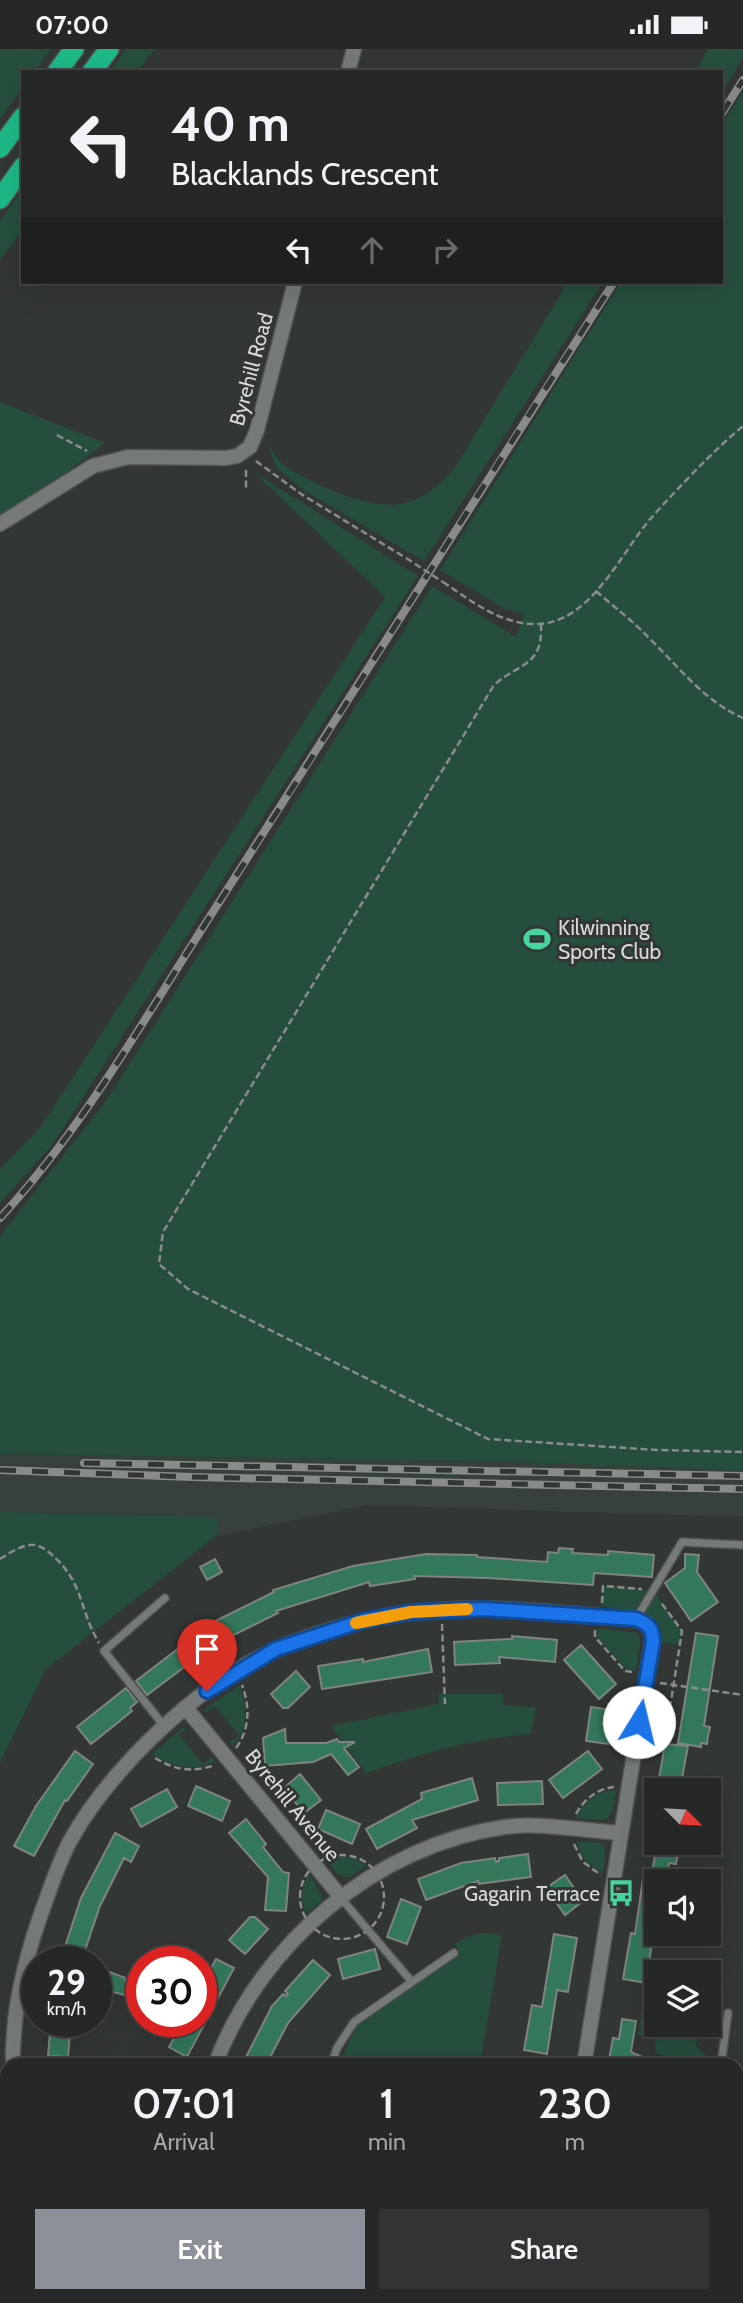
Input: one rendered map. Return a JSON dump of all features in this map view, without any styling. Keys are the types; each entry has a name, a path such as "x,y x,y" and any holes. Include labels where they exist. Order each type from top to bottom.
{"highway":[{"path":"58,70 74,49"},
{"path":"93,70 109,49"},
{"path":"0,148 21,120"},
{"path":"0,199 21,170"}],"street":[{"path":"349,70 354,49"},
{"name":"Byrehill Road","path":"0,524 93,466 105,462 146,456 226,458 245,453 257,431 294,284"},
{"path":"14,2058 15,2021 29,1950 52,1884 70,1841 136,1753 207,1691 276,1649 365,1620 441,1610 533,1611 596,1616 641,1621 651,1629 653,1642 585,2058"},
{"name":"Byrehill Avenue","path":"186,1708 340,1896"},
{"path":"218,2058 236,2015 297,1937 340,1896 402,1859 428,1847 472,1833 508,1827 621,1833"}],"lane":[{"path":"641,1621 682,1542 743,1545"},
{"path":"165,1598 104,1651 165,1727"},
{"path":"340,1896 412,1982"},
{"path":"333,2058 354,2022 454,1953"},
{"path":"722,2058 728,2013"}],"path":[{"path":"245,453 301,494 499,616 522,623 541,624 584,604 651,518 743,426"},
{"path":"57,435 105,462"},
{"path":"245,453 246,491"},
{"path":"596,591 647,636 712,701 724,710 743,718"},
{"path":"541,624 542,637 535,656 523,668 494,685 169,1221 163,1233 159,1264 188,1289 488,1439 743,1453"},
{"path":"0,1559 30,1545 43,1547 58,1560 69,1571 87,1611 90,1628 104,1651"},
{"path":"441,1610 445,1704"},
{"path":"596,1616 595,1637 625,1671 743,1695"},
{"path":"615,1876 602,1875 583,1862 573,1843 572,1829 577,1813 587,1798 608,1788 629,1788"}],"shaded area":[{"path":"0,1454 483,1461 743,1470 743,1517 367,1505 216,1536 217,1517 0,1512"}],"green space":[{"path":"0,49 51,49 36,70 21,70 21,91 0,119"},
{"path":"126,49 155,49 139,70 110,70"},
{"path":"708,49 743,49 743,58 723,91 723,70 695,70"},
{"name":"Kilwinning Sports Club","path":"743,91 743,1470 483,1461 0,1454 0,1236 106,1101 432,586 516,637 524,614 505,609 440,570 620,284 723,284 723,123"},
{"path":"21,192 21,232 0,260 0,221"},
{"path":"567,284 602,284 424,561 305,491 276,467 268,444 282,463 296,472 342,495 376,504 405,503 428,493 456,466"},
{"path":"0,402 105,443 39,493 0,514"},
{"path":"255,473 418,576 53,1144 0,1203 0,1169 40,1128 385,597"},
{"path":"0,1512 218,1517 216,1536 46,1669 0,1763"},
{"path":"603,1586 647,1590 635,1611 602,1606"},
{"path":"656,1594 682,1631 680,1645 662,1642 657,1624 644,1615"},
{"path":"598,1628 638,1633 640,1642 636,1671 626,1669 597,1637"},
{"path":"240,1685 245,1717 242,1733 233,1746 230,1743 239,1735 215,1706 205,1713 204,1710"},
{"path":"438,1694 503,1694 503,1705 536,1708 531,1734 488,1739 447,1748 366,1773 331,1726 439,1704"},
{"path":"182,1728 187,1728 179,1735 203,1764 212,1757 215,1761 199,1767 183,1767 152,1754"},
{"path":"616,1790 612,1810 607,1818 576,1818 592,1798 603,1792"},
{"path":"577,1842 595,1842 603,1846 603,1872 586,1860"},
{"path":"339,1856 367,1865 349,1877 341,1876 326,1860"},
{"path":"309,1874 322,1895 321,1901 306,1914 302,1894"},
{"path":"482,1933 502,1935 481,2058 341,2058 357,2025 460,1953 455,1944 466,1937"},
{"path":"644,1995 644,2036 638,2035"},
{"path":"649,2037 699,2037 695,2044 707,2058 668,2058 655,2052 655,2038"}],"building":[{"path":"559,1548 573,1549 572,1553 608,1555 608,1551 654,1555 652,1577 594,1573 593,1585 414,1576 415,1579 370,1586 369,1582 276,1611 278,1613 201,1651 203,1653 147,1695 136,1681 192,1638 189,1634 274,1592 273,1590 353,1566 426,1554 477,1555 547,1562 548,1552 558,1553"},
{"path":"685,1554 699,1555 697,1572 718,1602 691,1621 665,1583 685,1568"},
{"path":"215,1559 222,1572 207,1580 200,1567"},
{"path":"696,1633 718,1636 704,1726 710,1727 707,1744 701,1743 701,1747 678,1743"},
{"path":"512,1636 557,1640 555,1662 499,1657 500,1663 455,1665 454,1642 512,1639"},
{"path":"581,1645 616,1684 599,1699 564,1660"},
{"path":"428,1649 432,1672 322,1689 318,1666 363,1659 363,1662"},
{"path":"296,1671 310,1687 288,1708 283,1708 271,1694"},
{"path":"126,1688 137,1702 130,1708 132,1711 91,1744 77,1727"},
{"path":"591,1707 613,1710 608,1744 586,1741"},
{"path":"285,1729 286,1743 326,1743 337,1739 339,1742 355,1742 344,1748 359,1767 348,1775 331,1754 313,1762 265,1766 263,1738"},
{"path":"665,1744 688,1746 682,1778 659,1778"},
{"path":"75,1751 93,1764 67,1801 65,1800 34,1856 14,1846 36,1806"},
{"path":"588,1751 602,1769 563,1798 549,1780"},
{"path":"300,1774 321,1800 304,1813 284,1788"},
{"path":"472,1778 478,1800 412,1820 417,1828 377,1849 366,1829 422,1799 421,1793"},
{"path":"542,1781 543,1804 498,1805 497,1783"},
{"path":"196,1786 230,1801 222,1821 188,1806"},
{"path":"167,1789 177,1807 141,1827 131,1809"},
{"path":"326,1810 360,1824 352,1844 318,1829"},
{"path":"246,1819 266,1844 263,1847 283,1872 289,1873 286,1911 265,1910 268,1877 229,1833"},
{"path":"115,1833 139,1846 131,1862 124,1858 100,1906 86,1946 65,1946 81,1898"},
{"path":"528,1854 531,1877 479,1884 478,1881 426,1900 418,1879 461,1863 495,1858 496,1862 499,1858"},
{"path":"655,1855 678,1855 676,1864 669,1863 668,1869 653,1869"},
{"path":"644,1872 644,1946 652,1946 649,1960 644,1960 644,1983 623,1979 631,1933 635,1934"},
{"path":"565,1875 583,1901 565,1915 546,1888"},
{"path":"401,1899 421,1907 407,1944 387,1937"},
{"path":"250,1917 255,1917 268,1929 245,1954 229,1940"},
{"path":"554,1934 577,1938 568,1992 557,1990 547,2054 524,2050 532,2005 542,2007"},
{"path":"375,1949 380,1969 343,1979 338,1959"},
{"path":"217,1960 234,1968 217,2000"},
{"path":"313,1960 330,1975 288,2023 270,2058 246,2058 272,2006 283,1994 288,1994 285,1991"},
{"path":"112,1973 126,1978 126,1996 112,1992"},
{"path":"622,2019 636,2021 631,2052 644,2058 609,2058 613,2038 619,2039"},
{"path":"50,2037 70,2037 68,2057 48,2056"},
{"path":"174,2037 198,2037 187,2057 169,2047"}],"railway":[{"path":"723,112 743,80"},
{"path":"0,1218 61,1145 89,1106 613,284"},
{"path":"84,1463 743,1476"},
{"path":"0,1470 743,1489"}],"slow traffic":[{"path":"356,1623 411,1612 467,1609"}],"place":[{"name":"Kilwinning Sports Club","path":"537,939"},
{"name":"Gagarin Terrace","path":"621,1893"}],"route":[{"path":"207,1691 276,1649 365,1620 441,1610 533,1611 636,1619 646,1623 651,1629 653,1642 639,1722"}]}
